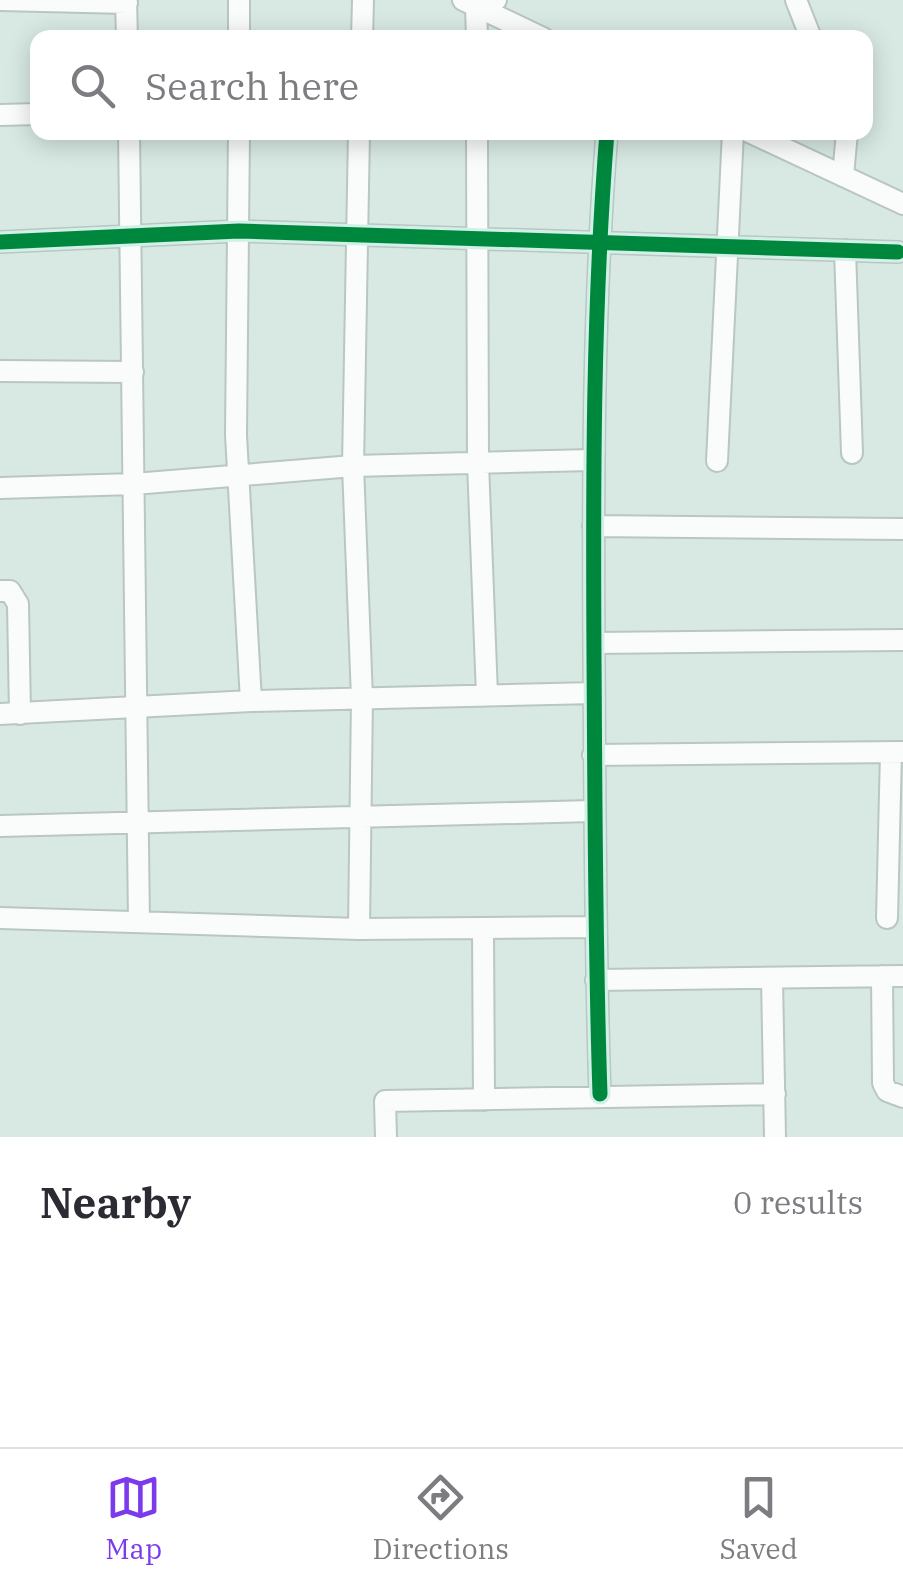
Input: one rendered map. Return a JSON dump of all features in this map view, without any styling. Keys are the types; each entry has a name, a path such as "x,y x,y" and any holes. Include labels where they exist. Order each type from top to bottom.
{"street":[{"path":"0,0 126,2 127,30"},
{"path":"239,0 239,30"},
{"path":"362,30 363,0"},
{"path":"796,0 808,30"},
{"path":"477,30 478,2 529,30"},
{"path":"0,115 30,114"},
{"path":"129,140 139,922"},
{"path":"239,140 236,436 252,702"},
{"path":"358,930 362,698 353,466 359,140"},
{"path":"477,140 478,463 488,696"},
{"path":"600,1094 592,812 592,460 598,242 606,140"},
{"path":"716,461 733,140"},
{"path":"766,140 903,204"},
{"path":"844,176 846,140"},
{"path":"0,242 239,231 898,252"},
{"path":"845,250 852,453"},
{"path":"0,371 132,372"},
{"path":"0,488 134,484 353,466 592,460"},
{"path":"593,526 903,528"},
{"path":"0,591 10,592 18,604 10,714 362,698 594,693"},
{"path":"594,643 903,640"},
{"path":"593,755 897,752 888,918"},
{"path":"0,826 592,812"},
{"path":"0,918 358,930 594,927"},
{"path":"483,928 484,1100"},
{"path":"596,980 893,976 883,1083 887,1092 903,1097"},
{"path":"772,980 774,1137"},
{"path":"386,1137 384,1101 600,1094 775,1094"}],"cycle path":[{"path":"600,1094 594,459 596,328 607,140"},
{"path":"0,242 239,231 898,252"}]}
